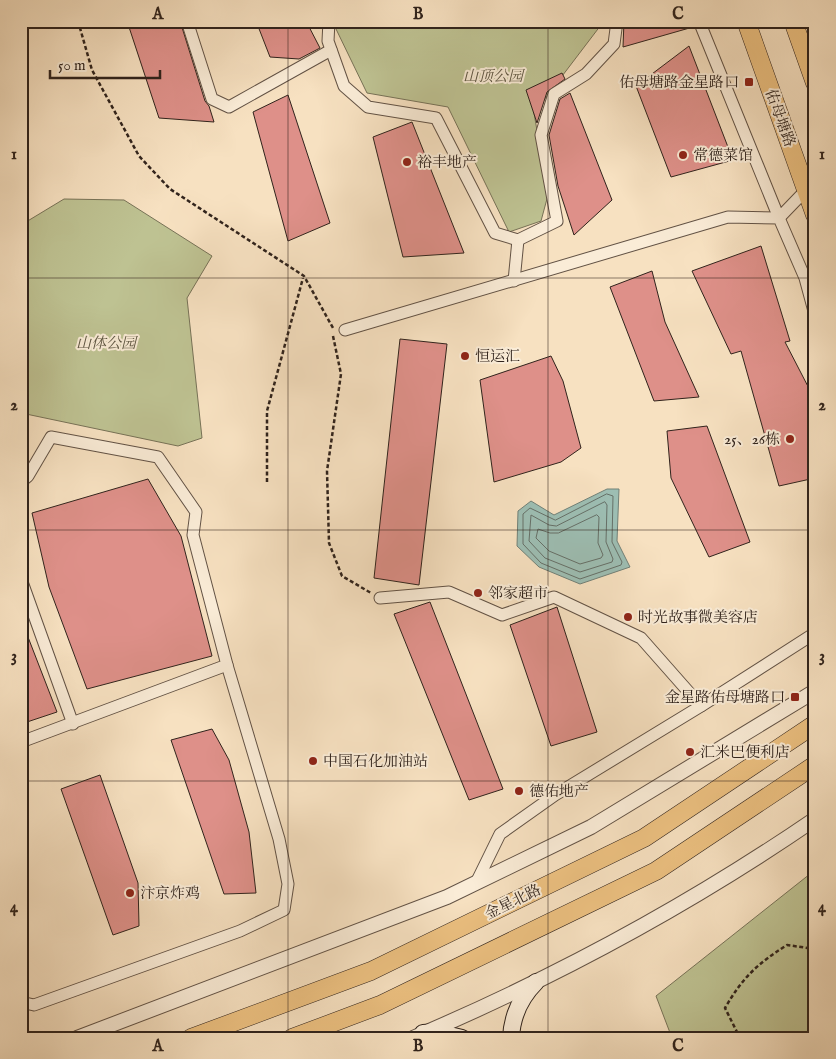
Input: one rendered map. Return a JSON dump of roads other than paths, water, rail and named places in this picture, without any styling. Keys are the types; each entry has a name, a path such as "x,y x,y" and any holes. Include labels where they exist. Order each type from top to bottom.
{"main road":[{"name":"佑母塘路","path":"746,21 815,215"},
{"path":"793,21 815,83"},
{"name":"金星北路","path":"191,1038 371,971 644,838 815,724"},
{"path":"292,1038 380,1005 656,871 815,765"},
{"path":"511,1038 519,1004 524,994 536,982"},
{"path":"418,1036 437,1032 462,1038"}],"street":[{"path":"187,21 212,99 229,107 331,50"},
{"path":"329,21 328,41 344,86 368,107 436,118 495,233 518,240 557,221 541,135 554,94 586,74 614,44 617,21"},
{"path":"699,21 805,278 815,315"},
{"path":"345,330 728,217 779,218 806,190"},
{"path":"514,281 518,240"},
{"path":"21,482 28,476 51,437 158,457 196,512 193,536 227,665 279,839 288,884 284,910 240,931 34,1005 21,1002"},
{"path":"21,579 73,724"},
{"path":"380,598 449,592 502,615 554,597 641,638 701,706"},
{"path":"476,883 500,834 555,794 701,706 815,633"},
{"path":"21,742 227,665"},
{"path":"77,1038 448,896 476,883 591,827 815,691"},
{"path":"418,1036 536,982 682,905 815,819"}],"water":[{"path":"607,489 619,489 617,541 630,567 580,584 539,567 517,546 518,511 531,501 554,515"}],"place":[{"name":"佑母塘路金星路口","path":"749,82"},
{"name":"常德菜馆","path":"683,155"},
{"name":"裕丰地产","path":"407,162"},
{"name":"恒运汇","path":"465,356"},
{"name":"25、26栋","path":"790,439"},
{"name":"邻家超市","path":"478,593"},
{"name":"时光故事微美容店","path":"628,617"},
{"name":"金星路佑母塘路口","path":"795,697"},
{"name":"汇米巴便利店","path":"690,752"},
{"name":"中国石化加油站","path":"313,761"},
{"name":"德佑地产","path":"519,791"},
{"name":"汴京炸鸡","path":"130,893"}],"park label":[{"name":"山顶公园","path":"493,76"},
{"name":"山体公园","path":"106,343"}]}
